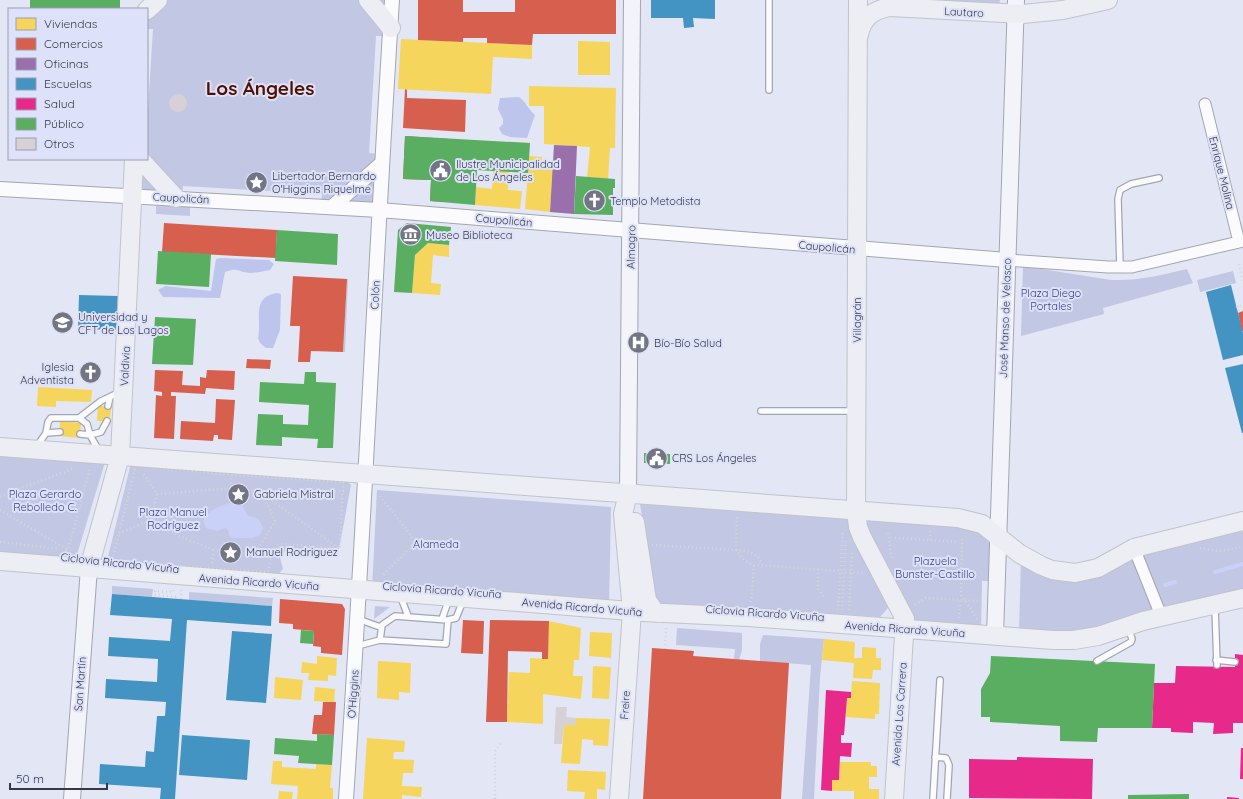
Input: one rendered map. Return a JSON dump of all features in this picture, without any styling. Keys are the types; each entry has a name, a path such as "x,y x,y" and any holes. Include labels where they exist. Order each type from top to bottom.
{"main road":[{"path":"148,9 158,0"},
{"path":"368,0 391,28"},
{"name":"Almagro","path":"632,0 628,494 623,514 632,611"},
{"name":"Villagrán","path":"858,0 856,411 852,519 905,619 905,629"},
{"name":"Lautaro","path":"858,38 861,27 868,16 879,9 890,7 1015,7 1063,10 1108,0"},
{"name":"José Manso de Velasco","path":"995,636 1015,7"},
{"name":"Valdivia","path":"91,560 119,460 111,427 117,394 134,160"},
{"path":"141,160 176,198"},
{"path":"0,447 119,460 366,474 628,494 852,519 963,519 982,524 1020,554 1042,566 1069,572 1081,572 1098,568 1134,548 1243,521"},
{"name":"Almagro","path":"628,494 633,513 647,600 656,613"},
{"name":"Avenida Ricardo Vicuña","path":"0,561 91,560 365,586 399,593 656,613 749,617 848,618 905,629 1074,640 1108,634 1143,621 1162,618 1243,598"},
{"name":"San Martín","path":"72,799 91,560"},
{"path":"848,618 868,624 887,613 890,608 890,591"},
{"name":"Freire","path":"619,799 632,611"},
{"name":"Avenida Los Carrera","path":"894,799 905,629"}],"street":[{"name":"Colón","path":"365,586 366,474 379,210 392,0"},
{"name":"Enrique Molina","path":"1205,104 1241,241"},
{"path":"332,207 382,163"},
{"name":"Caupolicán","path":"0,189 132,195 379,210 857,250 1007,260"},
{"path":"1007,260 1120,268 1154,263 1241,241"},
{"path":"1134,548 1162,618"},
{"name":"O'Higgins","path":"346,799 358,619 365,586"}],"lane":[{"path":"769,0 769,90"},
{"path":"1120,268 1118,199 1120,190 1132,184 1159,178"},
{"path":"108,406 117,394"},
{"path":"34,450 46,433 48,422 51,418 80,418 101,400 117,394"},
{"path":"761,411 856,411"},
{"path":"80,418 87,424 96,458"},
{"path":"80,434 90,435 111,427"},
{"path":"46,433 60,432"},
{"path":"399,593 408,616"},
{"path":"380,627 395,616 445,620 456,618 457,597"},
{"path":"357,646 380,640 446,644 445,620 457,597"},
{"path":"1215,605 1217,663 1235,662"},
{"path":"358,619 380,627"},
{"path":"1097,661 1132,642 1129,630 1130,628 1143,621"},
{"path":"380,627 380,640"},
{"path":"933,799 940,680"},
{"path":"935,757 946,758 949,765 947,799"}],"path":[{"path":"1239,264 1243,282"},
{"path":"1240,312 1237,306 1243,305"},
{"path":"68,550 96,458"},
{"path":"119,460 136,465 232,475 344,482 340,548"},
{"path":"136,465 157,494 151,520"},
{"path":"136,465 112,562 268,572 272,554 280,544 340,548"},
{"path":"0,496 77,467"},
{"path":"231,489 232,475"},
{"path":"157,494 184,493 203,489 257,491 344,491"},
{"path":"151,520 179,536 214,550 236,555 256,552 276,521 269,507 257,491"},
{"path":"257,491 340,548"},
{"path":"365,586 391,566 412,547 412,537 380,496"},
{"path":"0,510 68,550 91,560 114,554"},
{"path":"737,513 736,550 743,559 754,566 762,564 866,573"},
{"path":"838,613 840,571 852,519 848,517 844,572 848,618"},
{"path":"119,534 151,520"},
{"path":"930,540 931,526"},
{"path":"888,533 892,562"},
{"path":"895,538 959,542"},
{"path":"958,623 962,600 962,539"},
{"path":"0,542 68,550"},
{"path":"651,545 752,552 759,558 762,564"},
{"path":"211,568 214,550"},
{"path":"848,618 852,572 852,552"},
{"name":"Ciclovia Ricardo Vicuña","path":"91,560 111,565 267,576"},
{"path":"750,607 754,566"},
{"path":"818,569 818,589 824,597"},
{"path":"174,587 173,592 155,591 154,595 178,597 179,599 181,591"},
{"path":"911,607 925,598 980,601"},
{"path":"962,600 979,622"},
{"path":"665,649 666,633"},
{"path":"495,799 495,751 502,743"}],"green space":[{"path":"145,0 391,0 388,36 376,36 369,153 381,154 377,208 321,205 322,194 183,186 182,197 134,194 147,160 148,160 148,111 153,29 148,29 148,8"},
{"path":"905,0 1000,0 999,5"},
{"path":"156,206 190,207 190,216 156,214"},
{"name":"Plaza Diego Portales","path":"1023,266 1111,280 1140,279 1187,269 1193,283 1103,308 1104,314 1021,336"},
{"path":"1233,271 1236,283 1200,292 1197,280"},
{"path":"347,279 345,352 343,352"},
{"name":"Plaza Gerardo Rebolledo C.","path":"0,452 106,459 75,561 0,555"},
{"name":"Plaza Manuel Rodríguez","path":"131,463 346,480 351,485 338,554 285,551 280,557 283,569 276,577 106,565"},
{"name":"Alameda","path":"377,490 611,507 609,607 372,589"},
{"path":"640,504 855,520 889,597 888,608 880,617 838,614 831,617 657,605"},
{"name":"Plazuela Bunster-Castillo","path":"860,513 956,521 995,537 994,581 982,581 981,630 907,625"},
{"path":"1243,528 1243,594 1100,631 1019,631 1021,557 1046,571 1132,554"},
{"path":"112,586 153,589 152,597 112,594"},
{"path":"189,592 273,598 272,606 189,600"},
{"path":"375,606 390,607 374,619"},
{"path":"677,628 742,633 742,650 739,660 734,659 735,649 676,645"},
{"path":"763,635 824,639 820,677 814,799 802,799 811,665 760,661 760,644"}],"shaded area":[{"path":"519,97 535,115 527,138 510,137 502,134 499,128 503,124 503,119 498,109 500,98"},
{"path":"216,259 269,260 274,264 270,270 250,273 236,270 225,272 220,298 163,297 158,290 165,286 211,291"},
{"path":"277,293 281,294 280,330 273,348 266,348 260,343 258,338 259,310 264,299 269,295"},
{"path":"236,502 243,506 248,516 254,517 259,521 263,528 260,535 252,538 233,538 230,537 228,530 225,528 217,531 206,528 203,521 212,510 226,504"}],"building: Viviendas":[{"path":"401,39 532,45 532,59 493,57 491,94 398,89"},
{"path":"578,41 610,42 610,75 578,75"},
{"path":"529,86 616,88 615,148 610,148 608,179 587,177 590,147 544,144 544,106 529,106"},
{"path":"511,142 530,143 529,156 542,157 542,166 553,166 550,212 525,209 528,173 509,172 508,190 522,191 520,209 475,205 476,187 492,189 493,171 477,170 476,179 453,178 453,167 447,166 448,159 470,160 471,152 510,154"},
{"path":"428,243 449,245 449,257 433,255 431,283 441,284 440,295 412,293 415,255"},
{"path":"38,387 92,390 91,402 56,401 56,407 37,406"},
{"path":"98,406 111,406 110,421 97,421"},
{"path":"60,421 81,423 80,438 59,436"},
{"path":"549,621 581,628 579,660 574,660 573,676 583,676 581,699 543,694 543,724 507,722 509,672 530,673 530,658 548,659"},
{"path":"590,632 612,633 611,658 589,656"},
{"path":"824,639 855,642 854,658 862,658 862,647 876,648 876,658 881,658 881,670 873,670 872,679 853,678 854,663 822,660"},
{"path":"317,656 337,658 336,676 328,675 328,681 308,680 309,673 301,673 302,662 317,664"},
{"path":"378,661 411,663 410,693 399,692 399,700 377,698"},
{"path":"593,666 611,667 609,699 592,698"},
{"path":"275,677 303,680 301,700 274,698"},
{"path":"852,681 880,683 879,714 875,714 875,719 846,717 847,698 851,698"},
{"path":"315,687 335,689 334,702 314,701"},
{"path":"576,718 610,719 608,746 593,745 593,740 582,739 580,764 561,763 564,725 576,725"},
{"path":"367,738 405,741 404,752 394,752 393,759 414,760 413,773 403,773 402,786 422,787 421,797 402,795 402,799 363,799"},
{"path":"273,761 282,761 282,767 316,769 316,764 332,765 330,788 333,788 333,799 297,799 298,786 271,784"},
{"path":"840,762 871,762 871,766 877,766 877,777 869,777 869,789 879,789 879,799 854,799 854,791 832,791 832,780 839,780"},
{"path":"568,770 606,772 605,790 597,789 597,799 584,799 585,792 567,791"},
{"path":"279,791 293,792 292,799 278,799"}],"building: Comercios":[{"path":"418,0 463,0 463,12 515,12 515,0 616,0 616,34 533,34 532,45 487,43 487,38 463,38 463,42 418,40"},
{"path":"405,89 407,90 407,98 466,100 465,132 403,128"},
{"path":"405,136 449,139 443,202 430,201 431,180 403,179"},
{"path":"164,223 277,230 276,258 162,252"},
{"path":"293,276 347,279 343,352 311,351 310,362 298,362 300,326 290,326"},
{"path":"1243,311 1243,331 1242,331 1238,313"},
{"path":"247,359 271,360 270,369 246,368"},
{"path":"155,370 183,371 182,385 200,386 200,377 206,378 207,370 235,371 234,390 206,388 205,394 171,392 171,396 176,396 174,439 154,438 156,395 162,396 162,392 154,391"},
{"path":"216,399 235,400 232,440 218,439 218,435 214,435 213,441 180,439 181,421 215,423"},
{"path":"280,599 342,604 345,609 342,655 321,653 321,647 313,646 314,631 293,629 293,624 279,623"},
{"path":"463,620 484,621 483,654 461,653"},
{"path":"490,620 549,621 548,659 542,659 542,652 508,651 507,722 486,722"},
{"path":"652,648 694,651 693,656 789,663 781,799 643,799"},
{"path":"323,702 336,702 334,735 312,734 314,715 322,715"}],"building: Oficinas":[{"path":"554,145 577,146 574,214 550,212"}],"building: Escuelas":[{"path":"651,0 715,0 715,19 693,18 694,27 684,28 683,18 651,18"},
{"path":"1231,285 1243,333 1243,355 1223,360 1206,292"},
{"path":"79,295 118,296 117,330 78,329"},
{"path":"1243,364 1243,433 1242,433 1225,368"},
{"path":"112,594 272,606 271,626 187,620 175,799 160,799 161,788 99,784 100,764 145,767 146,751 154,752 157,716 165,716 166,702 105,698 106,679 157,682 158,659 108,656 109,637 170,641 172,619 110,615"},
{"path":"232,631 272,634 266,703 226,700"},
{"path":"182,735 250,740 247,780 179,775"}],"building: Salud":[{"path":"1235,654 1243,655 1243,723 1233,723 1233,733 1213,734 1214,723 1193,722 1193,733 1171,732 1171,728 1152,728 1154,683 1175,683 1176,666 1235,667"},
{"path":"826,690 851,692 851,698 847,698 844,735 841,735 841,743 852,743 851,757 840,756 839,780 832,780 832,791 821,790"},
{"path":"1241,748 1243,748 1243,779 1240,779"},
{"path":"1017,757 1093,759 1092,799 969,798 969,759 1017,760"},
{"path":"1227,797 1239,798 1239,799 1227,799"}],"building: Público":[{"path":"30,0 120,0 120,8 30,8"},
{"name":"Ilustre Municipalidad de Los Ángeles","path":"405,136 530,143 528,173 477,170 475,205 430,201 431,180 403,179"},
{"name":"Templo Metodista","path":"576,176 615,179 615,188 613,188 613,215 574,214"},
{"path":"407,223 451,227 449,245 428,243 415,255 412,293 394,292 398,230"},
{"path":"277,230 338,234 337,265 275,261"},
{"path":"158,251 211,254 209,287 156,284"},
{"path":"155,317 196,319 193,365 152,364"},
{"path":"305,372 316,372 316,382 336,383 333,448 317,448 318,439 282,437 282,446 256,445 258,414 283,415 283,424 308,425 309,405 259,402 260,382 304,384"},
{"name":"CRS Los Ángeles","path":"644,453 670,454 670,464 644,463"},
{"path":"301,630 314,631 313,644 300,643"},
{"path":"991,656 1155,664 1152,728 1098,728 1097,742 1060,741 1060,726 990,722 990,717 981,717 981,689 990,673"},
{"path":"317,734 334,735 332,765 298,763 299,756 274,754 275,738 317,741"},
{"path":"1189,794 1189,799 1128,799 1128,795"}],"building: Otros":[{"path":"178,94 184,97 187,103 184,109 178,112 172,109 169,103 172,97"},
{"path":"556,707 567,707 566,717 576,718 576,725 564,725 562,744 554,744"}],"waterway":[{"path":"1215,572 1243,564"},
{"path":"1165,585 1175,582"}],"place":[{"name":"Ilustre Municipalidad de Los Ángeles","path":"440,170"},
{"name":"Libertador Bernardo O'Higgins Riquelme","path":"256,182"},
{"name":"Templo Metodista","path":"595,201"},
{"name":"Museo Biblioteca","path":"410,235"},
{"name":"Universidad y CFT de Los Lagos","path":"62,323"},
{"name":"Bío-Bío Salud","path":"638,343"},
{"name":"Iglesia Adventista","path":"90,373"},
{"name":"CRS Los Ángeles","path":"657,458"},
{"name":"Gabriela Mistral","path":"239,494"},
{"name":"Manuel Rodriguez","path":"230,552"}],"district":[{"name":"Los Ángeles","path":"260,88"}]}
